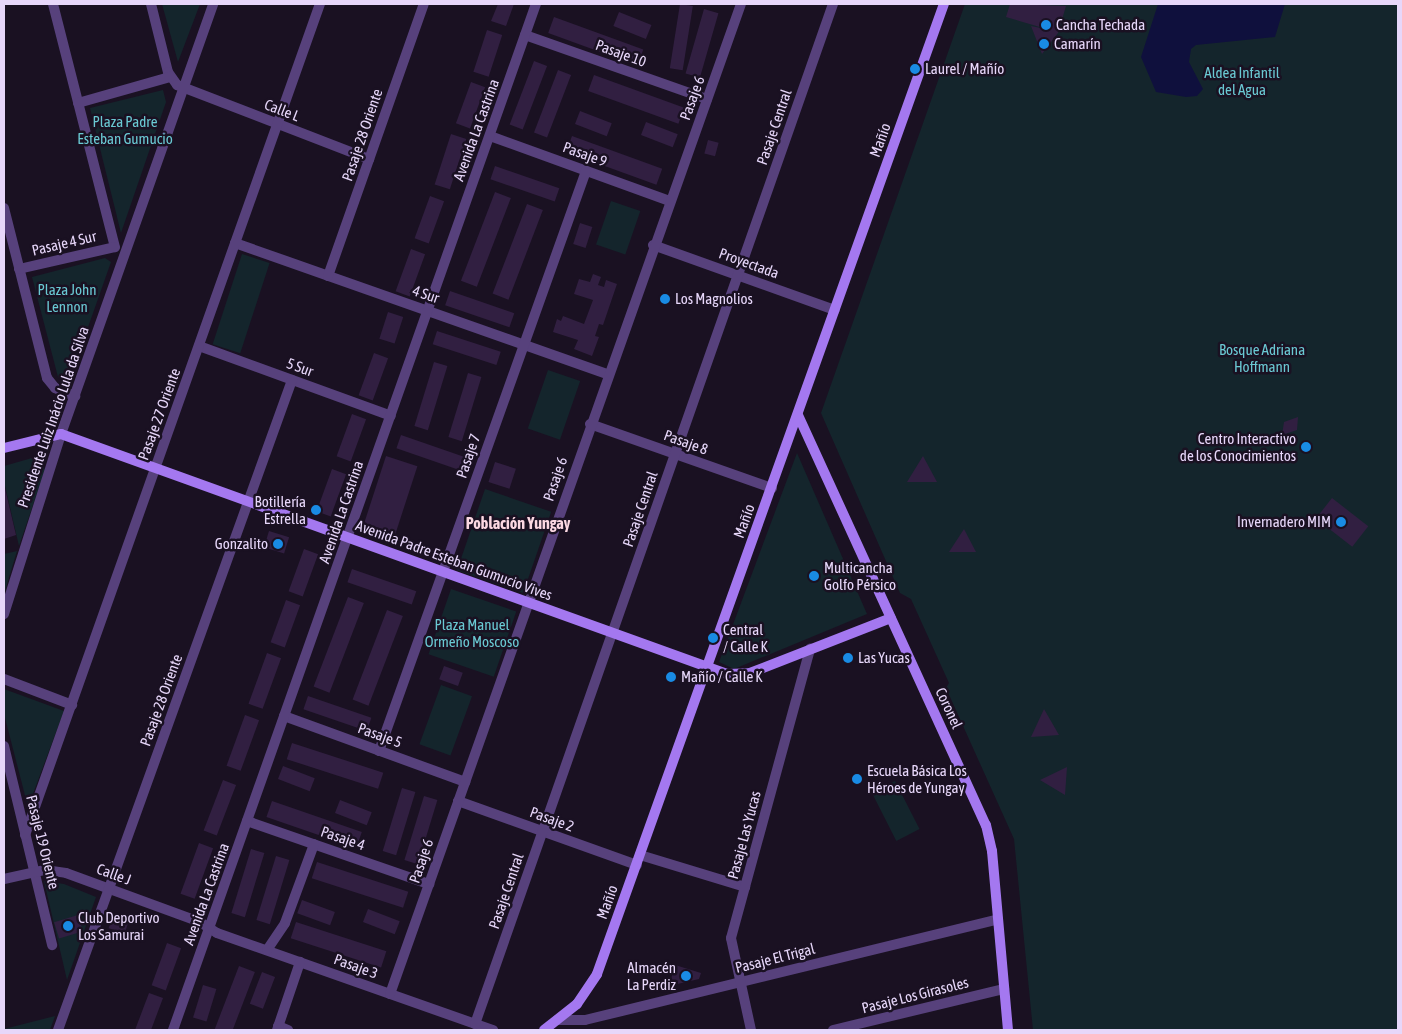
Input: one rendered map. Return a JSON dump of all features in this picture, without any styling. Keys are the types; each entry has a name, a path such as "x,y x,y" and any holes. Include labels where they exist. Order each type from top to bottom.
{"street":[{"path":"53,4 115,247 126,251"},
{"path":"78,103 170,77 151,4"},
{"name":"Presidente Luiz Inácio Lula da Silva","path":"4,614 61,434 213,4"},
{"name":"Pasaje 27 Oriente","path":"25,835 320,4"},
{"name":"Pasaje 28 Oriente","path":"328,276 424,4"},
{"name":"Avenida La Castrina","path":"173,1030 536,4"},
{"name":"Pasaje 6","path":"390,994 653,245 741,4"},
{"name":"Pasaje Central","path":"475,1024 832,4"},
{"name":"Mañío","path":"544,1030 577,1004 598,974 944,4"},
{"name":"Pasaje 10","path":"526,35 707,99"},
{"name":"Calle L","path":"170,77 183,88 369,160"},
{"name":"Pasaje 9","path":"490,136 670,201"},
{"name":"Pasaje 7","path":"379,751 586,171"},
{"path":"4,208 48,378 55,388 75,396"},
{"name":"4 Sur","path":"235,243 608,374"},
{"name":"Proyectada","path":"653,245 835,310"},
{"name":"Pasaje 4 Sur","path":"20,269 115,247"},
{"name":"5 Sur","path":"199,346 391,416"},
{"name":"Pasaje 28 Oriente","path":"58,1030 292,380"},
{"name":"Coronel","path":"798,416 986,825 992,851 1008,1030"},
{"name":"Pasaje 8","path":"590,424 772,488"},
{"path":"4,448 61,434"},
{"name":"Avenida Padre Esteban Gumucio Vives","path":"61,434 727,674 742,675 891,618"},
{"name":"Pasaje Las Yucas","path":"751,1030 731,938 810,649"},
{"path":"4,679 72,705"},
{"name":"Pasaje 5","path":"284,716 465,782"},
{"name":"Pasaje 19 Oriente","path":"4,746 52,945"},
{"name":"Pasaje 2","path":"458,801 636,866"},
{"name":"Pasaje 4","path":"247,821 429,884"},
{"path":"267,950 285,924 314,844"},
{"path":"640,855 745,887"},
{"name":"Calle J","path":"4,879 35,872 66,872 210,928"},
{"name":"Pasaje El Trigal","path":"557,1020 585,1020 998,919"},
{"name":"Pasaje 3","path":"210,928 300,962 494,1030"},
{"path":"288,1030 277,1028 300,962"},
{"name":"Pasaje Los Girasoles","path":"833,1030 1004,989"}],"green space":[{"path":"162,4 200,4 178,62"},
{"path":"965,4 1398,4 1398,1030 1033,1030 1014,839 946,688 949,683 911,599 900,593 821,413"},
{"name":"Plaza Padre Esteban Gumucio","path":"163,90 166,102 121,233 90,108"},
{"path":"611,201 640,211 625,255 596,244"},
{"path":"242,254 270,263 240,353 213,344"},
{"name":"Plaza John Lennon","path":"105,258 111,262 68,384 58,377 32,277"},
{"path":"548,370 580,381 560,440 528,429"},
{"path":"797,453 867,614 734,669 719,662"},
{"path":"39,456 45,470 19,546 4,482 4,466"},
{"name":"Plaza Manuel Ormeño Moscoso","path":"485,489 551,512 523,593 457,570"},
{"path":"17,551 4,594 4,554"},
{"name":"Plaza Manuel Ormeño Moscoso","path":"451,589 516,611 494,677 429,654"},
{"path":"441,685 472,696 450,755 419,744"},
{"path":"4,689 64,711 28,807 4,714"},
{"path":"895,781 920,829 896,841 872,793"},
{"path":"44,881 64,884 96,897 67,980"},
{"path":"55,1016 50,1030 4,1030 4,1029"}],"shaded area":[{"path":"1158,4 1285,4 1275,37 1196,45 1191,49 1189,62 1203,89 1197,96 1186,97 1156,92 1141,57"}],"building":[{"path":"498,4 514,4 506,26 491,21"},
{"path":"680,4 693,6 683,70 670,68"},
{"name":"Cancha Techada","path":"1010,4 1066,6 1058,33 1042,54 1031,26 1050,30 1006,17"},
{"path":"704,9 718,13 700,78 686,73"},
{"path":"619,12 651,25 646,39 613,26"},
{"path":"554,17 643,49 637,65 548,33"},
{"path":"487,30 502,35 489,77 473,72"},
{"path":"534,61 547,66 523,130 510,124"},
{"path":"558,70 571,75 547,138 534,133"},
{"path":"594,75 684,108 678,124 588,91"},
{"path":"471,82 485,87 470,128 456,123"},
{"path":"580,111 612,123 607,136 575,124"},
{"path":"646,122 678,134 673,147 641,135"},
{"path":"451,134 466,139 450,189 435,184"},
{"path":"572,136 662,169 656,185 566,152"},
{"path":"708,140 719,143 715,156 704,154"},
{"path":"495,166 559,188 555,201 490,179"},
{"path":"495,192 511,198 477,287 461,281"},
{"path":"430,196 444,201 429,243 415,238"},
{"path":"527,204 543,210 508,300 493,294"},
{"path":"580,223 592,227 586,248 573,244"},
{"path":"411,249 425,254 410,296 396,291"},
{"path":"593,274 601,277 598,285 604,287 606,280 617,284 603,325 599,324 595,336 599,337 592,356 574,349 578,340 553,332 557,319 561,321 563,316 584,324 593,300 574,294 579,279 590,282"},
{"path":"450,291 514,313 509,327 445,305"},
{"path":"388,312 403,317 395,344 379,339"},
{"path":"437,331 501,352 496,365 433,344"},
{"path":"374,353 388,358 373,400 359,395"},
{"path":"434,362 447,366 428,430 414,426"},
{"path":"468,373 481,377 462,441 448,437"},
{"path":"352,414 366,419 351,461 337,456"},
{"path":"1298,417 1297,430 1282,435 1284,422"},
{"path":"401,435 465,457 461,470 396,448"},
{"path":"386,456 417,466 395,534 364,524"},
{"path":"923,456 937,482 907,482"},
{"path":"495,462 516,469 509,489 489,482"},
{"path":"332,469 346,474 331,516 317,511"},
{"path":"4,484 16,535 4,539"},
{"name":"Invernadero MIM","path":"1332,498 1368,526 1352,547 1316,518"},
{"path":"964,529 976,552 949,552"},
{"path":"269,531 289,537 284,553 264,547"},
{"path":"304,549 318,554 303,596 289,591"},
{"path":"352,569 416,591 412,604 347,582"},
{"path":"348,597 364,603 329,693 314,687"},
{"path":"286,600 300,605 285,647 271,642"},
{"path":"387,610 403,616 368,706 353,700"},
{"path":"267,653 281,658 263,709 249,704"},
{"path":"444,666 463,673 458,686 439,679"},
{"path":"308,696 371,718 367,731 303,709"},
{"path":"1044,709 1059,735 1031,737"},
{"path":"245,715 259,720 241,771 227,766"},
{"path":"292,743 383,773 378,789 287,759"},
{"path":"283,766 315,778 310,791 278,779"},
{"path":"1067,767 1065,795 1040,780"},
{"path":"223,780 236,785 217,835 204,830"},
{"path":"402,788 415,792 396,855 383,851"},
{"path":"424,796 437,800 418,864 404,860"},
{"path":"340,800 372,812 367,825 335,813"},
{"path":"272,801 362,832 356,848 266,817"},
{"path":"199,843 213,848 195,899 181,894"},
{"path":"251,849 264,853 245,917 231,913"},
{"path":"276,856 289,860 270,924 256,920"},
{"path":"317,862 408,892 403,908 312,878"},
{"path":"302,900 335,912 330,925 297,913"},
{"path":"368,909 400,921 395,934 363,922"},
{"path":"113,914 129,919 125,933 109,928"},
{"name":"Club Deportivo Los Samurai","path":"78,915 83,931 59,939 54,922"},
{"path":"296,922 386,951 381,968 291,938"},
{"path":"167,943 181,948 166,990 152,985"},
{"name":"Almacén La Perdiz","path":"675,965 701,973 699,979 669,986"},
{"path":"239,966 255,972 233,1030 215,1029"},
{"path":"262,972 275,977 263,1009 250,1004"},
{"path":"203,985 216,989 206,1022 193,1018"},
{"path":"149,993 163,998 151,1030 135,1030"}],"place":[{"name":"Cancha Techada","path":"1046,25"},
{"name":"Camarín","path":"1044,44"},
{"name":"Laurel / Mañío","path":"915,69"},
{"name":"Los Magnolios","path":"665,299"},
{"name":"Centro Interactivo de los Conocimientos","path":"1306,447"},
{"name":"Botillería Estrella","path":"316,510"},
{"name":"Invernadero MIM","path":"1341,522"},
{"name":"Gonzalito","path":"278,544"},
{"name":"Multicancha Golfo Pérsico","path":"814,576"},
{"name":"Central / Calle K","path":"713,638"},
{"name":"Las Yucas","path":"848,658"},
{"name":"Mañío / Calle K","path":"671,677"},
{"name":"Escuela Básica Los Héroes de Yungay","path":"857,779"},
{"name":"Club Deportivo Los Samurai","path":"68,926"},
{"name":"Almacén La Perdiz","path":"686,976"}],"district":[{"name":"Población Yungay","path":"518,523"}],"park label":[{"name":"Aldea Infantil del Agua","path":"1242,80"},
{"name":"Bosque Adriana Hoffmann","path":"1262,358"}]}
